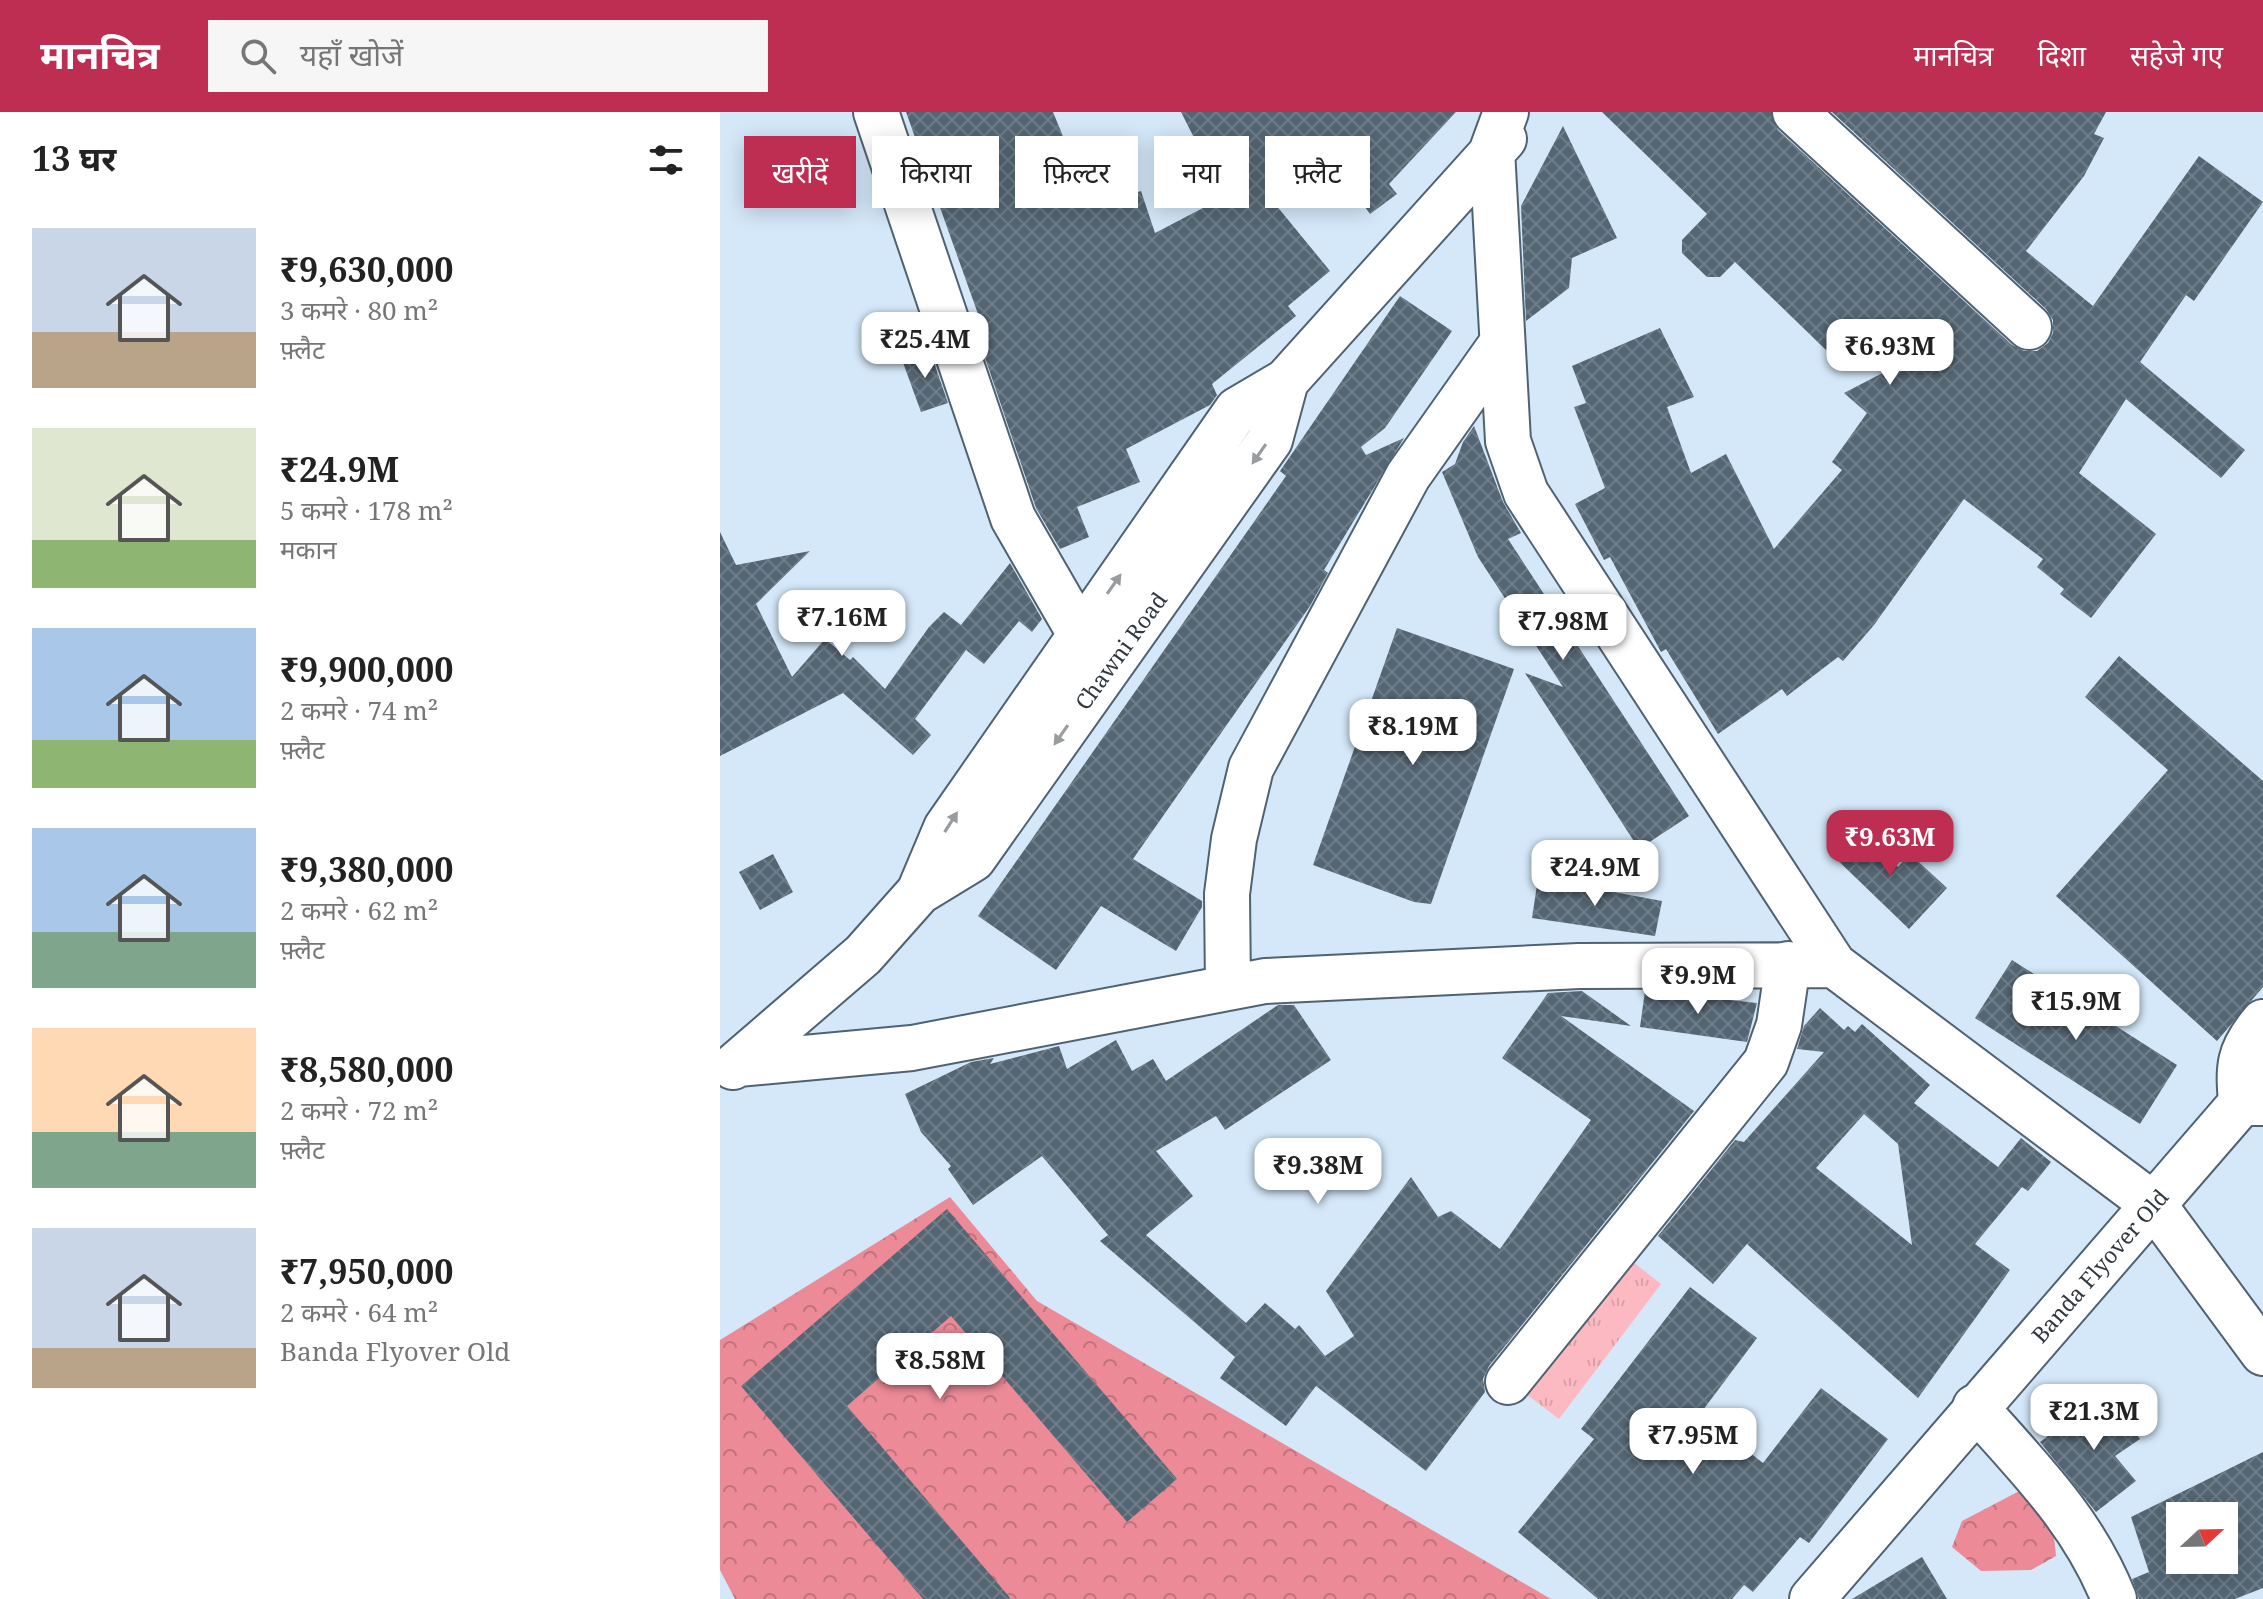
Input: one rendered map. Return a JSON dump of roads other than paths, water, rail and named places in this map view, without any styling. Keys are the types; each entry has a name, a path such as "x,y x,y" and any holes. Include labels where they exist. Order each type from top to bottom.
{"main road":[{"path":"876,112 1013,518 1103,674"},
{"name":"Chawni Road","path":"919,892 946,828 1237,410 1286,381 1499,131 1531,112"},
{"path":"1795,112 2029,327"},
{"path":"1499,131 1502,343 1508,441 1526,493 1834,965 2154,1205 2263,1353"},
{"path":"1228,988 1227,894 1234,839 1251,768 1408,476 1502,343"},
{"name":"Chawni Road","path":"729,1069 863,955 919,892 973,859 1270,440 1286,381"},
{"path":"1508,1382 1766,1062 1779,1025 1788,964"},
{"path":"729,1069 912,1048 1265,981 1579,966 1834,965"},
{"path":"2256,1095 2238,1063 2250,1038 2263,1022"},
{"name":"Banda Flyover Old","path":"1812,1599 1975,1407 2256,1095"},
{"path":"1975,1407 2060,1503 2097,1558 2114,1599"}]}
